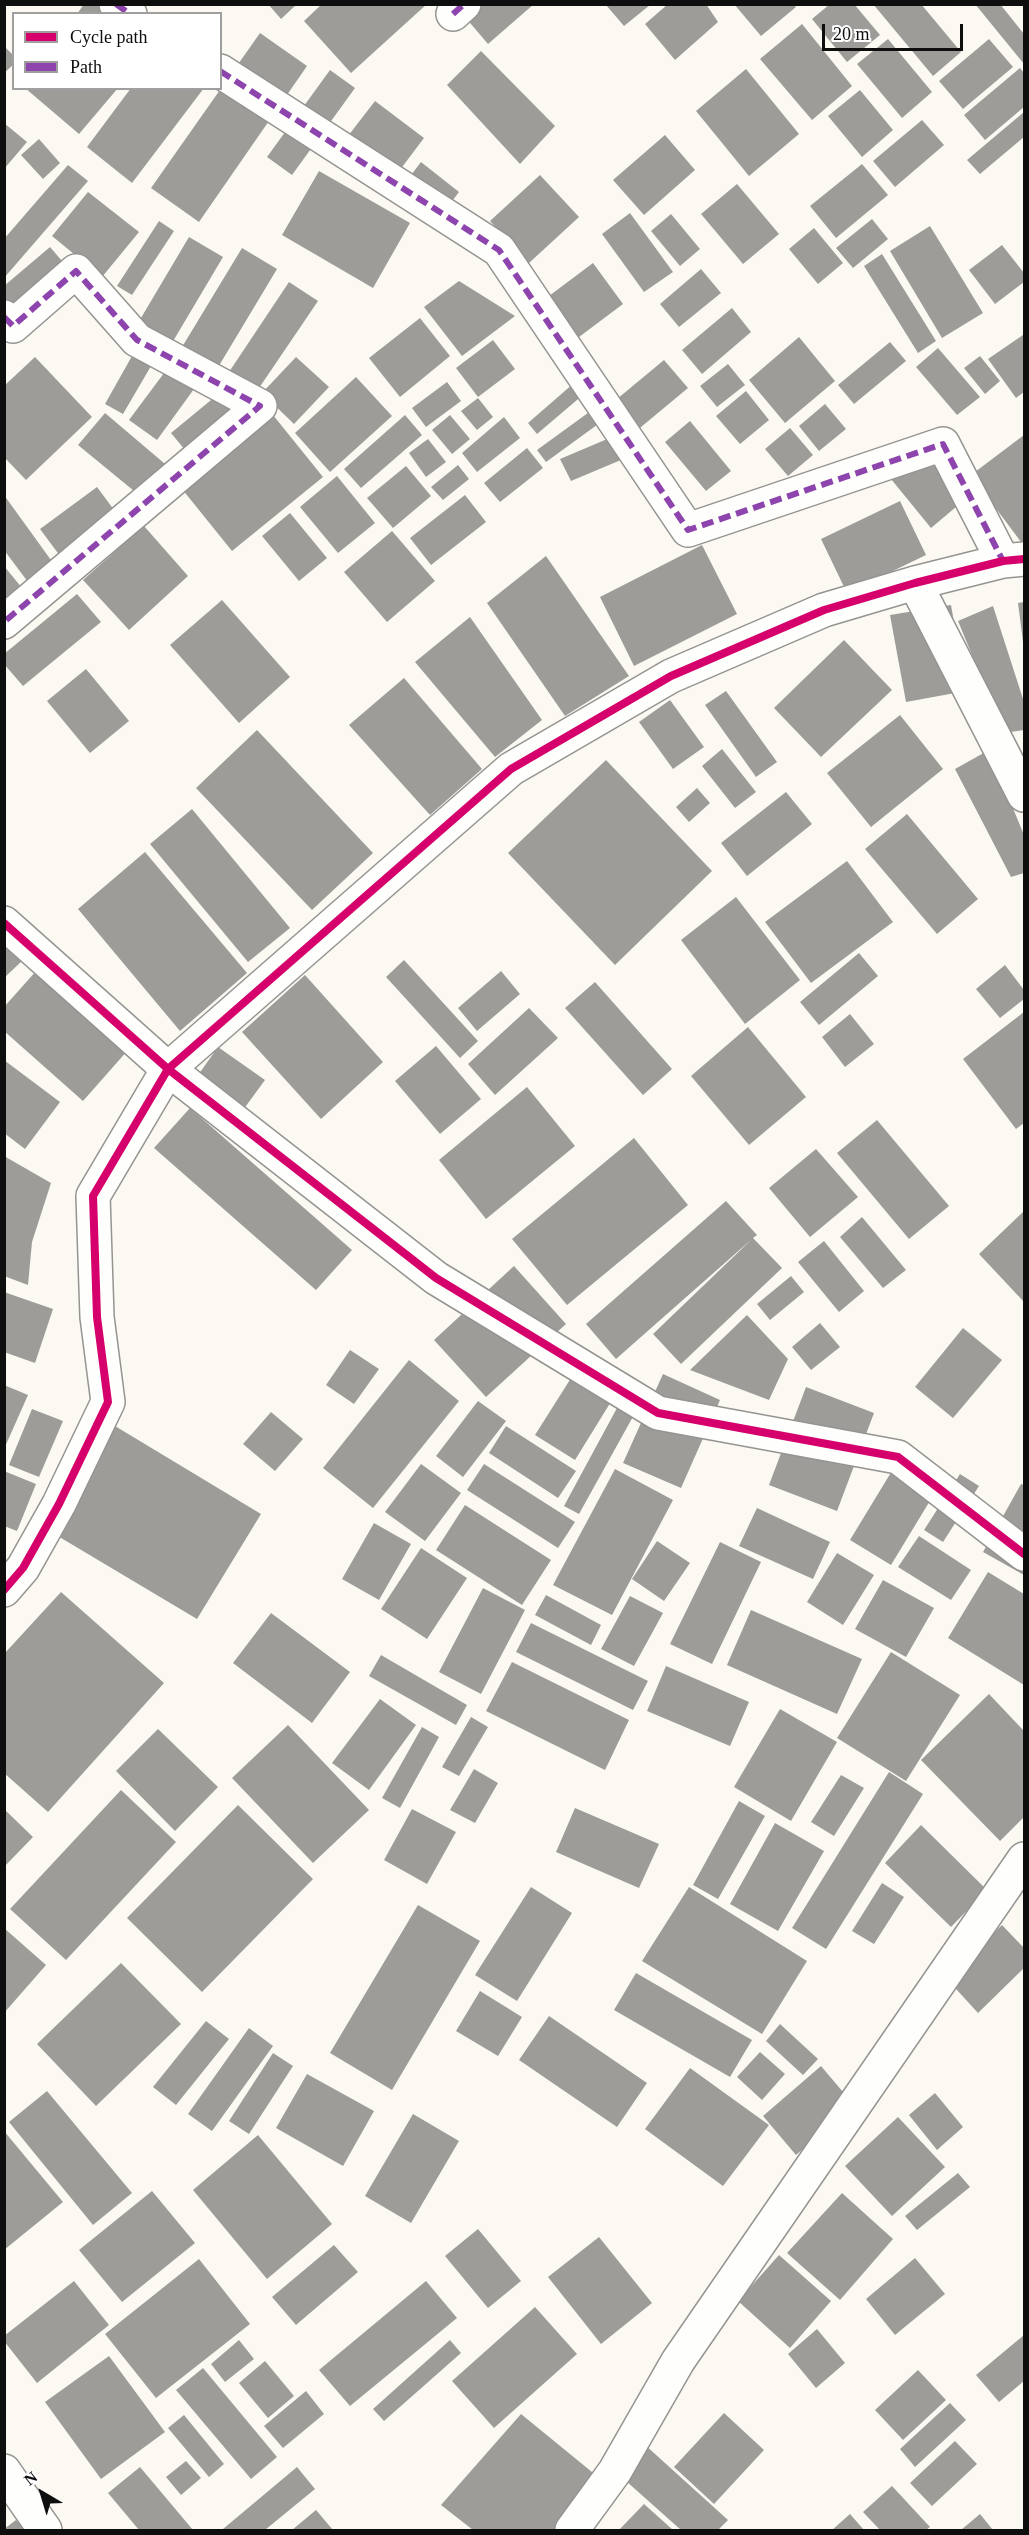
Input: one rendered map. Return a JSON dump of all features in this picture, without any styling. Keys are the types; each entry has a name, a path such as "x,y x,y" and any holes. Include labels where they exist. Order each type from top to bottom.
{"street":[{"path":"4,1590 23,1568 54,1514 108,1402 97,1317 93,1196 168,1069 511,769 671,676 824,610 915,583 1014,560 943,444 688,530 499,250 222,72"},
{"path":"4,317 13,326 76,272 137,340 260,406 4,622"},
{"path":"915,583 1024,795"},
{"path":"4,923 168,1069 436,1278 658,1413 898,1457 1024,1554"},
{"path":"572,2530 615,2471 678,2361 1024,1859"},
{"path":"4,2471 45,2530"}],"building":[{"path":"84,4 98,4 107,12 78,12"},
{"path":"268,4 297,4 281,19"},
{"path":"322,4 427,4 351,73 304,21"},
{"path":"479,4 534,4 488,44 465,17"},
{"path":"668,4 706,4 718,22 675,60 645,24"},
{"path":"734,4 793,4 796,7 761,36"},
{"path":"830,4 854,4 880,35 847,62 812,19"},
{"path":"873,4 921,4 961,52 933,76"},
{"path":"975,4 1000,4 1024,34 1024,64"},
{"path":"606,5 650,5 624,26"},
{"path":"802,24 852,86 812,120 760,59"},
{"path":"260,33 307,66 199,222 151,188"},
{"path":"888,39 932,92 902,118 857,64"},
{"path":"989,39 1013,67 963,109 939,81"},
{"path":"4,46 12,54 12,66 4,73"},
{"path":"481,51 555,126 520,164 447,85"},
{"path":"1020,68 1024,73 1024,107 985,140 964,115"},
{"path":"746,69 799,134 749,176 696,111"},
{"path":"330,70 355,88 292,175 267,157"},
{"path":"27,90 116,90 79,134"},
{"path":"130,90 202,90 132,183 87,147"},
{"path":"860,90 893,130 862,157 828,116"},
{"path":"375,101 424,138 387,187 338,149"},
{"path":"1024,112 1024,137 980,174 967,160"},
{"path":"922,120 944,145 895,187 873,161"},
{"path":"4,123 27,142 4,169"},
{"path":"665,135 695,170 644,215 613,180"},
{"path":"39,139 60,163 43,179 21,155"},
{"path":"421,162 459,192 437,221 398,192"},
{"path":"862,164 888,195 836,238 810,206"},
{"path":"68,165 88,181 4,278 4,239"},
{"path":"319,171 410,223 373,288 282,235"},
{"path":"540,175 579,217 529,263 490,221"},
{"path":"737,184 779,234 743,264 701,214"},
{"path":"88,192 139,232 102,277 52,236"},
{"path":"630,213 673,272 644,292 602,234"},
{"path":"671,214 700,249 680,266 651,231"},
{"path":"872,219 888,239 853,268 836,248"},
{"path":"159,221 174,231 132,295 117,286"},
{"path":"930,226 983,313 942,338 890,251"},
{"path":"814,228 843,263 818,284 789,249"},
{"path":"189,237 223,257 169,348 135,328"},
{"path":"1002,245 1024,273 1024,282 995,304 969,270"},
{"path":"50,247 69,269 15,315 4,304 4,286"},
{"path":"242,248 277,269 214,374 179,352"},
{"path":"882,254 936,341 918,353 864,266"},
{"path":"593,263 623,304 571,343 541,302"},
{"path":"701,269 721,293 679,327 660,304"},
{"path":"459,281 515,316 462,356 424,307"},
{"path":"289,282 318,301 257,391 229,372"},
{"path":"732,308 751,332 702,374 682,350"},
{"path":"420,318 450,356 400,397 369,358"},
{"path":"1023,335 1024,392 1016,398 988,359"},
{"path":"799,337 835,381 785,423 749,380"},
{"path":"493,340 515,369 478,397 456,368"},
{"path":"890,342 906,361 854,404 838,385"},
{"path":"938,348 980,397 957,415 916,367"},
{"path":"132,356 151,366 123,414 105,404"},
{"path":"980,356 1000,381 985,394 964,368"},
{"path":"35,357 92,417 26,480 4,457 4,386"},
{"path":"296,357 329,387 294,424 262,393"},
{"path":"664,360 688,388 635,432 611,404"},
{"path":"728,364 745,385 717,407 700,386"},
{"path":"167,369 194,389 157,440 129,420"},
{"path":"356,377 392,416 330,472 295,433"},
{"path":"447,382 461,401 426,427 412,408"},
{"path":"574,383 584,394 537,434 528,423"},
{"path":"222,391 241,414 190,456 171,433"},
{"path":"746,391 769,420 740,444 716,416"},
{"path":"478,398 493,417 477,430 461,411"},
{"path":"825,404 846,429 819,451 799,426"},
{"path":"592,410 601,422 546,462 537,450"},
{"path":"105,413 171,469 145,500 78,445"},
{"path":"273,415 323,477 232,551 182,489"},
{"path":"405,415 422,435 361,488 344,469"},
{"path":"450,415 470,439 452,454 432,430"},
{"path":"504,417 520,438 477,472 462,453"},
{"path":"690,421 731,471 706,491 665,442"},
{"path":"790,428 813,455 788,476 765,449"},
{"path":"1024,435 1024,546 971,475"},
{"path":"612,437 628,457 571,481 560,459"},
{"path":"428,439 446,462 426,477 409,453"},
{"path":"934,442 975,491 931,528 891,479"},
{"path":"527,448 543,468 500,502 484,483"},
{"path":"458,465 469,479 443,500 431,487"},
{"path":"406,466 431,496 393,528 367,498"},
{"path":"337,476 375,523 338,553 300,507"},
{"path":"97,487 120,518 63,560 40,529"},
{"path":"4,495 56,567 31,586 4,550"},
{"path":"465,495 486,522 431,565 410,538"},
{"path":"900,501 926,555 847,593 821,539"},
{"path":"290,513 327,558 299,581 262,536"},
{"path":"144,526 188,576 129,630 83,580"},
{"path":"392,531 435,581 387,622 344,572"},
{"path":"702,545 737,614 634,666 600,597"},
{"path":"546,556 629,676 565,716 487,603"},
{"path":"4,566 27,594 4,612"},
{"path":"77,594 101,622 23,686 4,664 4,654"},
{"path":"222,600 290,677 239,723 170,645"},
{"path":"1024,602 1024,642 1023,642 1018,603"},
{"path":"951,605 966,691 906,702 890,615"},
{"path":"993,606 1024,702 1024,730 1004,733 958,621"},
{"path":"470,617 542,720 495,757 415,662"},
{"path":"844,640 892,690 821,757 774,708"},
{"path":"86,669 129,721 90,753 47,701"},
{"path":"404,678 482,769 430,815 349,725"},
{"path":"726,691 777,762 756,777 705,705"},
{"path":"670,700 704,747 673,769 639,722"},
{"path":"900,715 943,769 871,827 827,773"},
{"path":"257,730 373,853 312,910 196,788"},
{"path":"722,749 756,792 735,808 702,766"},
{"path":"989,750 1024,835 1024,873 1011,877 955,769"},
{"path":"606,760 712,871 615,965 508,853"},
{"path":"697,788 710,803 689,822 676,807"},
{"path":"786,792 812,824 747,876 721,843"},
{"path":"192,809 290,928 248,962 150,844"},
{"path":"907,814 978,899 937,934 865,849"},
{"path":"145,852 247,973 180,1031 78,909"},
{"path":"847,861 893,922 811,983 765,922"},
{"path":"736,897 800,980 745,1024 681,940"},
{"path":"4,942 23,960 4,978"},
{"path":"859,953 878,976 819,1025 800,1002"},
{"path":"404,960 478,1041 460,1058 386,977"},
{"path":"1005,965 1024,990 1024,999 1000,1018 976,989"},
{"path":"37,970 128,1050 83,1101 4,1031 4,1007"},
{"path":"501,971 520,994 477,1031 458,1008"},
{"path":"305,975 383,1062 321,1119 242,1032"},
{"path":"595,982 672,1069 643,1095 565,1008"},
{"path":"529,1008 558,1038 495,1095 468,1064"},
{"path":"1024,1012 1024,1123 1016,1129 963,1059"},
{"path":"850,1014 874,1044 845,1067 822,1037"},
{"path":"748,1027 806,1097 749,1145 691,1076"},
{"path":"436,1046 481,1099 440,1134 395,1081"},
{"path":"218,1047 265,1080 243,1110 196,1078"},
{"path":"4,1060 60,1102 25,1149 4,1133"},
{"path":"527,1087 575,1146 486,1219 439,1160"},
{"path":"190,1108 352,1250 316,1290 154,1148"},
{"path":"877,1120 949,1206 909,1239 837,1153"},
{"path":"634,1138 688,1205 567,1305 512,1239"},
{"path":"816,1149 858,1197 810,1237 769,1188"},
{"path":"4,1156 51,1183 32,1242 28,1285 4,1276"},
{"path":"726,1201 757,1235 753,1238 782,1268 681,1364 653,1334 752,1239 616,1359 586,1324"},
{"path":"1024,1211 1024,1302 979,1254"},
{"path":"862,1217 906,1270 883,1288 840,1237"},
{"path":"824,1241 864,1291 839,1312 798,1262"},
{"path":"514,1266 566,1324 486,1397 434,1340"},
{"path":"791,1276 804,1292 770,1320 757,1304"},
{"path":"4,1292 53,1309 35,1363 4,1352"},
{"path":"747,1315 788,1359 769,1400 690,1370"},
{"path":"820,1323 840,1347 811,1370 792,1347"},
{"path":"963,1328 1002,1360 953,1418 915,1387"},
{"path":"350,1350 379,1369 354,1404 326,1385"},
{"path":"585,1356 625,1379 575,1460 535,1435"},
{"path":"409,1360 459,1401 373,1508 323,1468"},
{"path":"663,1374 720,1400 681,1488 623,1463"},
{"path":"4,1385 28,1395 4,1449"},
{"path":"806,1387 874,1413 837,1511 769,1485"},
{"path":"624,1395 640,1404 579,1514 564,1506"},
{"path":"478,1401 506,1421 463,1477 436,1456"},
{"path":"32,1409 63,1421 39,1477 9,1465"},
{"path":"271,1412 303,1439 275,1471 243,1444"},
{"path":"115,1426 261,1514 197,1619 51,1532"},
{"path":"506,1426 576,1471 558,1498 489,1453"},
{"path":"904,1451 945,1476 891,1565 850,1540"},
{"path":"421,1464 461,1493 425,1541 385,1512"},
{"path":"484,1464 575,1522 558,1548 467,1490"},
{"path":"615,1469 673,1500 612,1615 553,1585"},
{"path":"4,1471 36,1484 17,1531 4,1526"},
{"path":"960,1474 979,1486 943,1542 924,1530"},
{"path":"1021,1484 1024,1485 1024,1575 983,1552"},
{"path":"465,1505 551,1560 522,1605 436,1550"},
{"path":"757,1508 830,1542 813,1579 739,1546"},
{"path":"374,1523 411,1544 379,1600 342,1579"},
{"path":"919,1536 971,1570 951,1600 898,1567"},
{"path":"657,1541 690,1563 664,1601 632,1579"},
{"path":"720,1542 761,1562 712,1664 670,1644"},
{"path":"421,1548 467,1578 427,1639 381,1609"},
{"path":"837,1553 874,1575 843,1625 807,1602"},
{"path":"988,1572 1024,1594 1024,1685 948,1638"},
{"path":"883,1580 934,1608 906,1657 855,1629"},
{"path":"483,1588 525,1610 481,1694 439,1672"},
{"path":"61,1592 164,1683 48,1812 4,1773 4,1654"},
{"path":"546,1595 601,1625 591,1645 535,1615"},
{"path":"630,1596 663,1613 634,1666 601,1649"},
{"path":"751,1610 862,1659 837,1714 727,1665"},
{"path":"271,1613 350,1672 312,1723 233,1663"},
{"path":"531,1623 648,1681 633,1710 516,1652"},
{"path":"891,1652 960,1695 906,1781 837,1738"},
{"path":"381,1655 467,1705 456,1725 369,1676"},
{"path":"512,1662 629,1720 605,1770 486,1711"},
{"path":"666,1666 749,1702 730,1746 647,1711"},
{"path":"989,1694 1024,1731 1024,1817 1000,1841 921,1760"},
{"path":"380,1699 416,1725 369,1790 332,1763"},
{"path":"780,1709 837,1742 791,1821 734,1787"},
{"path":"471,1717 488,1727 459,1776 442,1767"},
{"path":"288,1725 369,1810 313,1863 232,1778"},
{"path":"422,1727 439,1737 400,1808 382,1798"},
{"path":"158,1729 218,1787 175,1831 116,1771"},
{"path":"474,1769 498,1783 475,1823 450,1810"},
{"path":"889,1772 923,1794 826,1949 792,1928"},
{"path":"841,1775 864,1788 834,1836 811,1822"},
{"path":"121,1790 176,1842 66,1960 10,1909"},
{"path":"739,1801 765,1816 718,1899 693,1885"},
{"path":"238,1805 313,1879 202,1992 127,1918"},
{"path":"575,1808 659,1844 639,1888 556,1852"},
{"path":"4,1809 33,1837 4,1867"},
{"path":"412,1809 456,1832 427,1884 384,1860"},
{"path":"775,1823 824,1851 778,1931 730,1904"},
{"path":"921,1825 987,1890 951,1927 885,1863"},
{"path":"882,1883 904,1897 874,1944 852,1931"},
{"path":"531,1887 572,1913 517,2001 475,1975"},
{"path":"689,1887 807,1961 762,2034 642,1961"},
{"path":"418,1905 480,1941 392,2090 330,2053"},
{"path":"1002,1925 1024,1948 1024,1968 978,2013 946,1978"},
{"path":"4,1928 46,1965 4,2013"},
{"path":"121,1963 181,2024 96,2106 37,2044"},
{"path":"636,1973 752,2040 730,2077 614,2010"},
{"path":"480,1991 522,2017 498,2056 456,2031"},
{"path":"549,2016 647,2083 617,2127 519,2060"},
{"path":"206,2021 229,2039 176,2105 153,2087"},
{"path":"780,2024 818,2059 803,2075 766,2041"},
{"path":"249,2028 273,2046 212,2131 188,2114"},
{"path":"760,2052 785,2074 762,2100 737,2077"},
{"path":"273,2053 293,2066 249,2134 229,2121"},
{"path":"821,2066 854,2105 796,2155 763,2116"},
{"path":"690,2068 769,2125 723,2186 645,2129"},
{"path":"307,2074 374,2111 343,2166 276,2128"},
{"path":"47,2091 132,2193 93,2225 9,2122"},
{"path":"935,2093 963,2127 937,2150 909,2115"},
{"path":"413,2114 459,2141 411,2223 365,2196"},
{"path":"898,2117 945,2167 892,2216 845,2166"},
{"path":"4,2131 63,2202 4,2250"},
{"path":"258,2135 332,2224 267,2279 193,2190"},
{"path":"958,2173 970,2187 917,2230 905,2216"},
{"path":"152,2191 195,2243 122,2302 79,2250"},
{"path":"842,2193 893,2239 840,2300 787,2253"},
{"path":"478,2229 521,2281 488,2308 445,2256"},
{"path":"599,2237 652,2303 601,2344 548,2277"},
{"path":"334,2245 358,2272 296,2325 272,2297"},
{"path":"779,2255 831,2301 790,2348 738,2301"},
{"path":"915,2258 945,2294 895,2335 866,2299"},
{"path":"199,2259 250,2324 156,2398 105,2334"},
{"path":"74,2281 109,2325 37,2383 4,2341 4,2336"},
{"path":"426,2281 457,2318 350,2406 319,2370"},
{"path":"535,2307 577,2354 494,2428 452,2381"},
{"path":"817,2329 845,2363 816,2388 788,2354"},
{"path":"1024,2335 1024,2381 999,2402 976,2375"},
{"path":"239,2340 254,2359 225,2382 211,2364"},
{"path":"450,2340 461,2353 384,2421 373,2409"},
{"path":"109,2356 165,2432 101,2479 45,2402"},
{"path":"265,2361 294,2396 268,2418 239,2383"},
{"path":"203,2368 277,2457 251,2479 176,2390"},
{"path":"918,2370 946,2400 903,2440 875,2410"},
{"path":"306,2391 324,2414 283,2448 264,2426"},
{"path":"950,2403 966,2420 915,2467 900,2449"},
{"path":"724,2413 764,2450 714,2504 674,2467"},
{"path":"521,2414 603,2481 563,2530 473,2530 441,2505"},
{"path":"184,2415 224,2464 209,2477 168,2428"},
{"path":"955,2441 977,2464 932,2506 910,2483"},
{"path":"644,2444 728,2520 718,2530 681,2530 617,2473"},
{"path":"186,2461 201,2478 181,2495 166,2477"},
{"path":"140,2467 193,2530 139,2530 108,2493"},
{"path":"297,2467 315,2489 265,2530 223,2529"},
{"path":"892,2486 930,2527 926,2530 880,2530 863,2512"},
{"path":"644,2504 673,2530 619,2530"},
{"path":"316,2510 333,2530 292,2530"},
{"path":"850,2514 864,2530 832,2530"},
{"path":"980,2514 993,2530 961,2530"},
{"path":"16,2520 25,2530 4,2530 4,2529"}],"marked path":[{"path":"116,4 127,12"},
{"path":"453,14 464,4"},
{"path":"222,72 499,250 688,530 943,444 1003,561"},
{"path":"4,317 13,326 76,271 137,340 260,406 4,622"}],"cycle path":[{"path":"4,1590 23,1568 59,1504 108,1402 97,1317 93,1196 168,1069 511,769 671,676 824,610 915,583 1003,561 1024,559"},
{"path":"4,923 168,1069 436,1278 658,1413 898,1457 1024,1554"}]}
